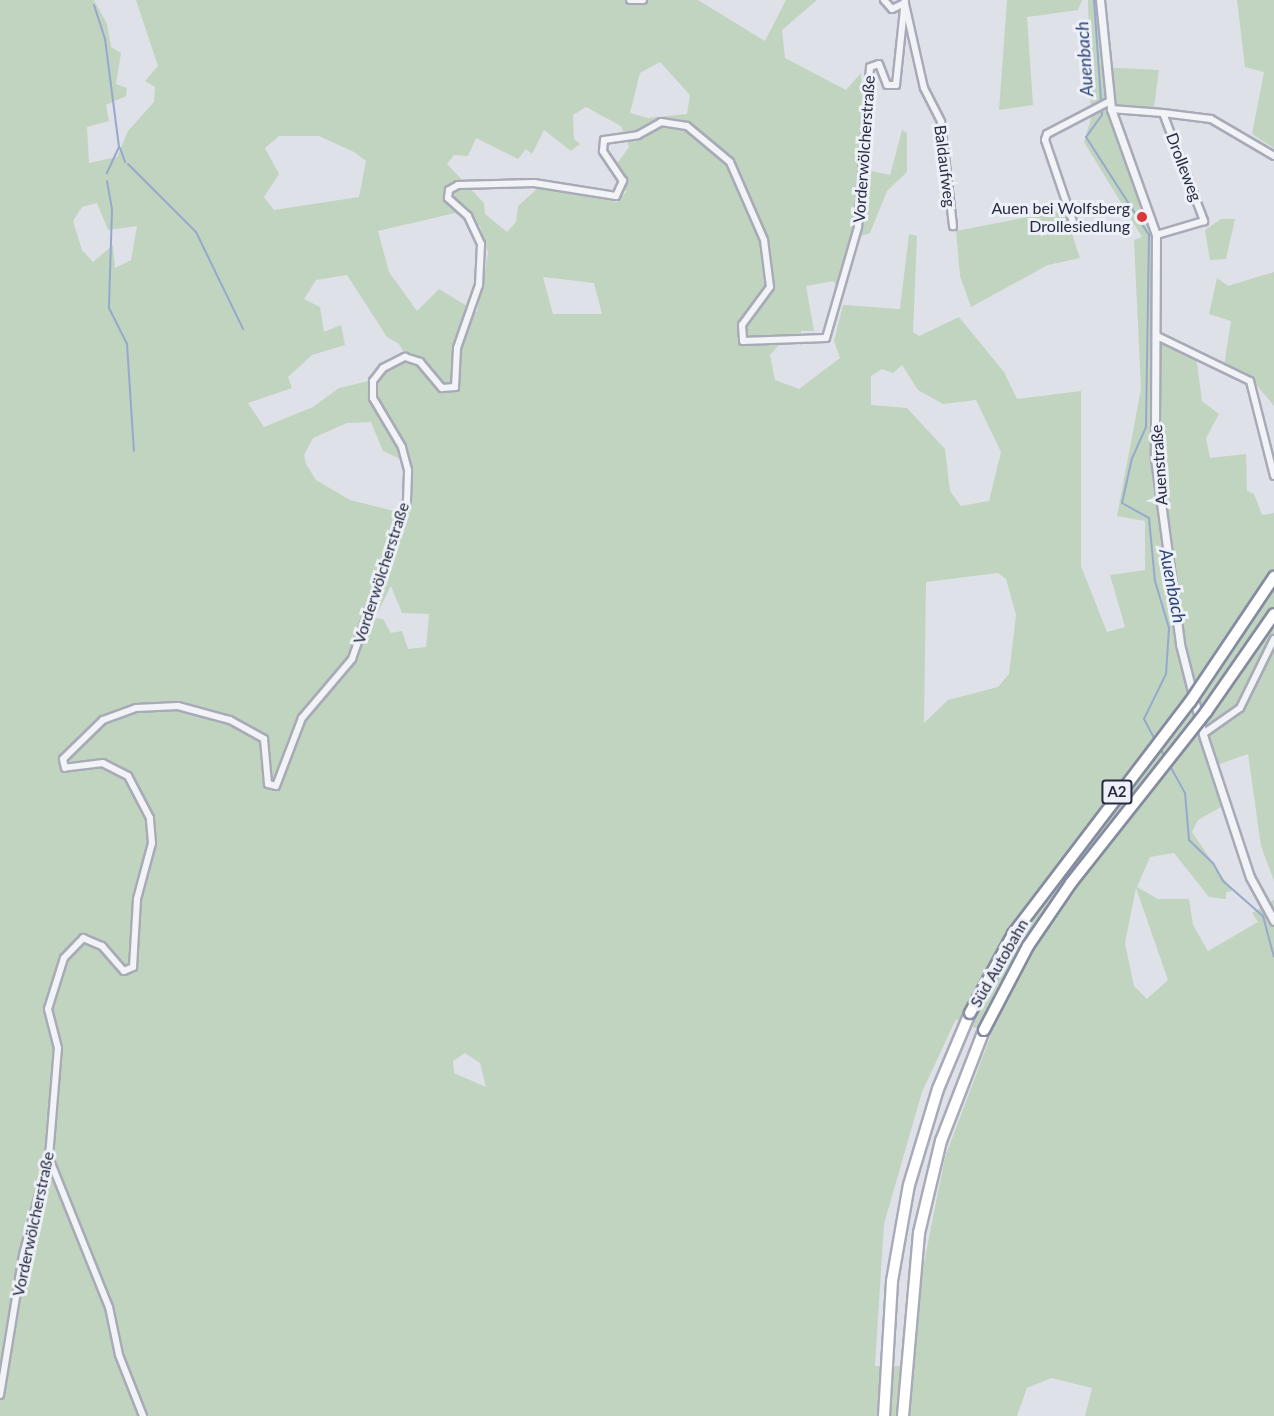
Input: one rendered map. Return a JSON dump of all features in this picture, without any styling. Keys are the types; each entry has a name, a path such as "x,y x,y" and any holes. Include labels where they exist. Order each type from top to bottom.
{"highway":[{"name":"Süd Autobahn","path":"884,1416 885,1365 892,1281 909,1185 938,1089 970,1013 1040,895 1190,702 1274,577"},
{"name":"Süd Autobahn","path":"903,1416 911,1281 929,1186 955,1097 984,1030 1028,946 1071,883 1206,712 1274,614"}],"street":[{"path":"630,0 642,0"},
{"path":"884,0 892,9 905,2"},
{"name":"Auenstraße","path":"1100,0 1106,105 1156,235 1155,458 1180,644 1203,734 1250,877 1274,921"},
{"name":"Baldaufweg","path":"905,2 924,88 941,122 953,226"},
{"name":"Vorderwölcherstraße","path":"0,1395 23,1255 49,1157 58,1048 47,1013 57,975 69,950 83,938 102,946 124,971 133,967 136,899 152,843 150,818 139,790 121,770 95,763 67,769 62,761 103,720 136,708 177,706 231,720 264,739 268,784 272,788 281,779 302,718 344,673 361,640 407,501 408,470 402,447 373,398 372,381 391,362 405,357 420,362 442,388 455,387 457,348 479,285 481,244 448,190 458,185 534,183 616,196 623,181 603,151 604,140 638,135 661,122 687,126 730,162 764,240 770,287 742,325 743,341 786,336 820,341 833,327 858,227 870,67 879,64 887,85 897,86 905,2"},
{"path":"1074,225 1045,140 1106,105"},
{"name":"Drolleweg","path":"1106,105 1163,113 1204,221 1156,235"},
{"path":"1163,113 1211,119 1274,156"},
{"path":"1157,336 1250,381 1274,476"},
{"path":"1203,734 1240,708 1274,639"},
{"path":"49,1157 109,1307 119,1355 143,1416"}],"green space":[{"path":"0,0 94,0 107,24 111,47 121,53 116,84 127,88 126,96 106,105 109,121 87,127 89,163 117,157 128,131 154,102 155,87 145,81 158,66 136,0 698,0 765,41 786,0 817,0 782,30 785,58 846,90 861,73 867,170 890,175 902,130 907,133 907,172 887,191 870,233 858,237 841,302 834,281 806,286 814,331 801,331 802,345 784,339 770,355 775,380 799,389 840,358 834,341 843,305 900,309 909,234 917,236 913,332 919,336 959,317 1004,372 1017,399 1081,391 1081,566 1107,632 1125,627 1110,575 1145,570 1145,521 1117,516 1141,389 1134,240 1142,237 1084,142 1091,118 1088,0 1096,0 1101,67 1159,70 1153,115 1109,115 1152,235 1153,340 1196,355 1202,401 1219,414 1206,438 1210,458 1246,454 1247,491 1254,494 1262,515 1274,513 1274,881 1261,846 1248,754 1211,767 1223,806 1198,820 1192,832 1232,891 1226,892 1226,899 1209,897 1174,853 1150,857 1137,887 1158,899 1189,899 1193,925 1208,951 1258,922 1252,913 1274,900 1274,1416 1085,1416 1092,1388 1051,1378 1027,1388 1017,1416 0,1416","holes":["660,62 690,95 687,114 648,118 630,113 640,73","586,107 621,126 629,147 616,165 626,192 617,202 538,188 518,206 516,222 507,232 485,214 484,203 447,164 454,155 468,156 476,138 518,159 526,149 532,154 544,130 571,151 580,144 574,139 573,115","279,136 319,136 354,152 366,161 359,197 274,210 264,197 279,174 265,148","97,203 108,230 137,226 131,260 115,268 113,245 93,262 82,250 73,221 82,207","455,213 480,226 488,253 477,312 439,289 417,311 389,272 378,231","347,275 387,337 399,344 410,363 398,362 377,379 339,388 313,407 264,427 248,403 292,388 288,377 312,355 345,345 341,325 324,332 320,307 304,299 316,280","543,277 594,283 602,314 553,314","902,365 918,390 943,404 976,400 1001,452 989,501 961,506 950,491 945,449 907,408 871,405 871,376 882,369 893,373","371,422 383,451 411,464 413,492 406,514 350,500 316,480 306,464 304,455 313,438 347,423","998,573 1006,579 1016,615 1009,674 998,687 948,700 924,723 926,582","391,586 402,613 429,614 426,647 408,649 402,631 391,633 383,619 375,618","1136,888 1168,980 1147,999 1134,986 1125,943","956,1019 991,1035 945,1157 921,1278 914,1366 875,1366 884,1224 922,1092","465,1053 480,1063 486,1087 454,1073 453,1061"]},
{"path":"1007,0 1082,0 1078,10 1027,17 1033,105 999,110"},
{"path":"1237,0 1274,0 1274,148 1252,134 1264,72 1245,67"},
{"path":"1064,210 1080,258 1048,265 971,307 960,276 956,231"},
{"path":"1221,219 1235,219 1226,259 1210,260 1205,230"},
{"path":"1274,272 1274,406 1249,376 1224,366 1231,321 1209,314 1217,278 1228,286"}],"waterway":[{"name":"Auenbach","path":"1094,0 1102,115 1086,137 1149,235 1146,427 1132,458 1122,503 1149,518 1155,581 1169,628 1166,674 1144,719 1155,740"},
{"path":"94,5 105,39 119,147 107,173"},
{"path":"120,148 125,162"},
{"path":"128,164 196,232 243,329"},
{"path":"107,181 112,210 109,308 127,344 134,451"},
{"name":"Auenbach","path":"1160,747 1165,758"},
{"name":"Auenbach","path":"1170,766 1185,793 1189,840 1213,863 1223,881 1263,916 1274,957"}],"place":[{"name":"Auen bei Wolfsberg Drollesiedlung","path":"1142,217"}]}
